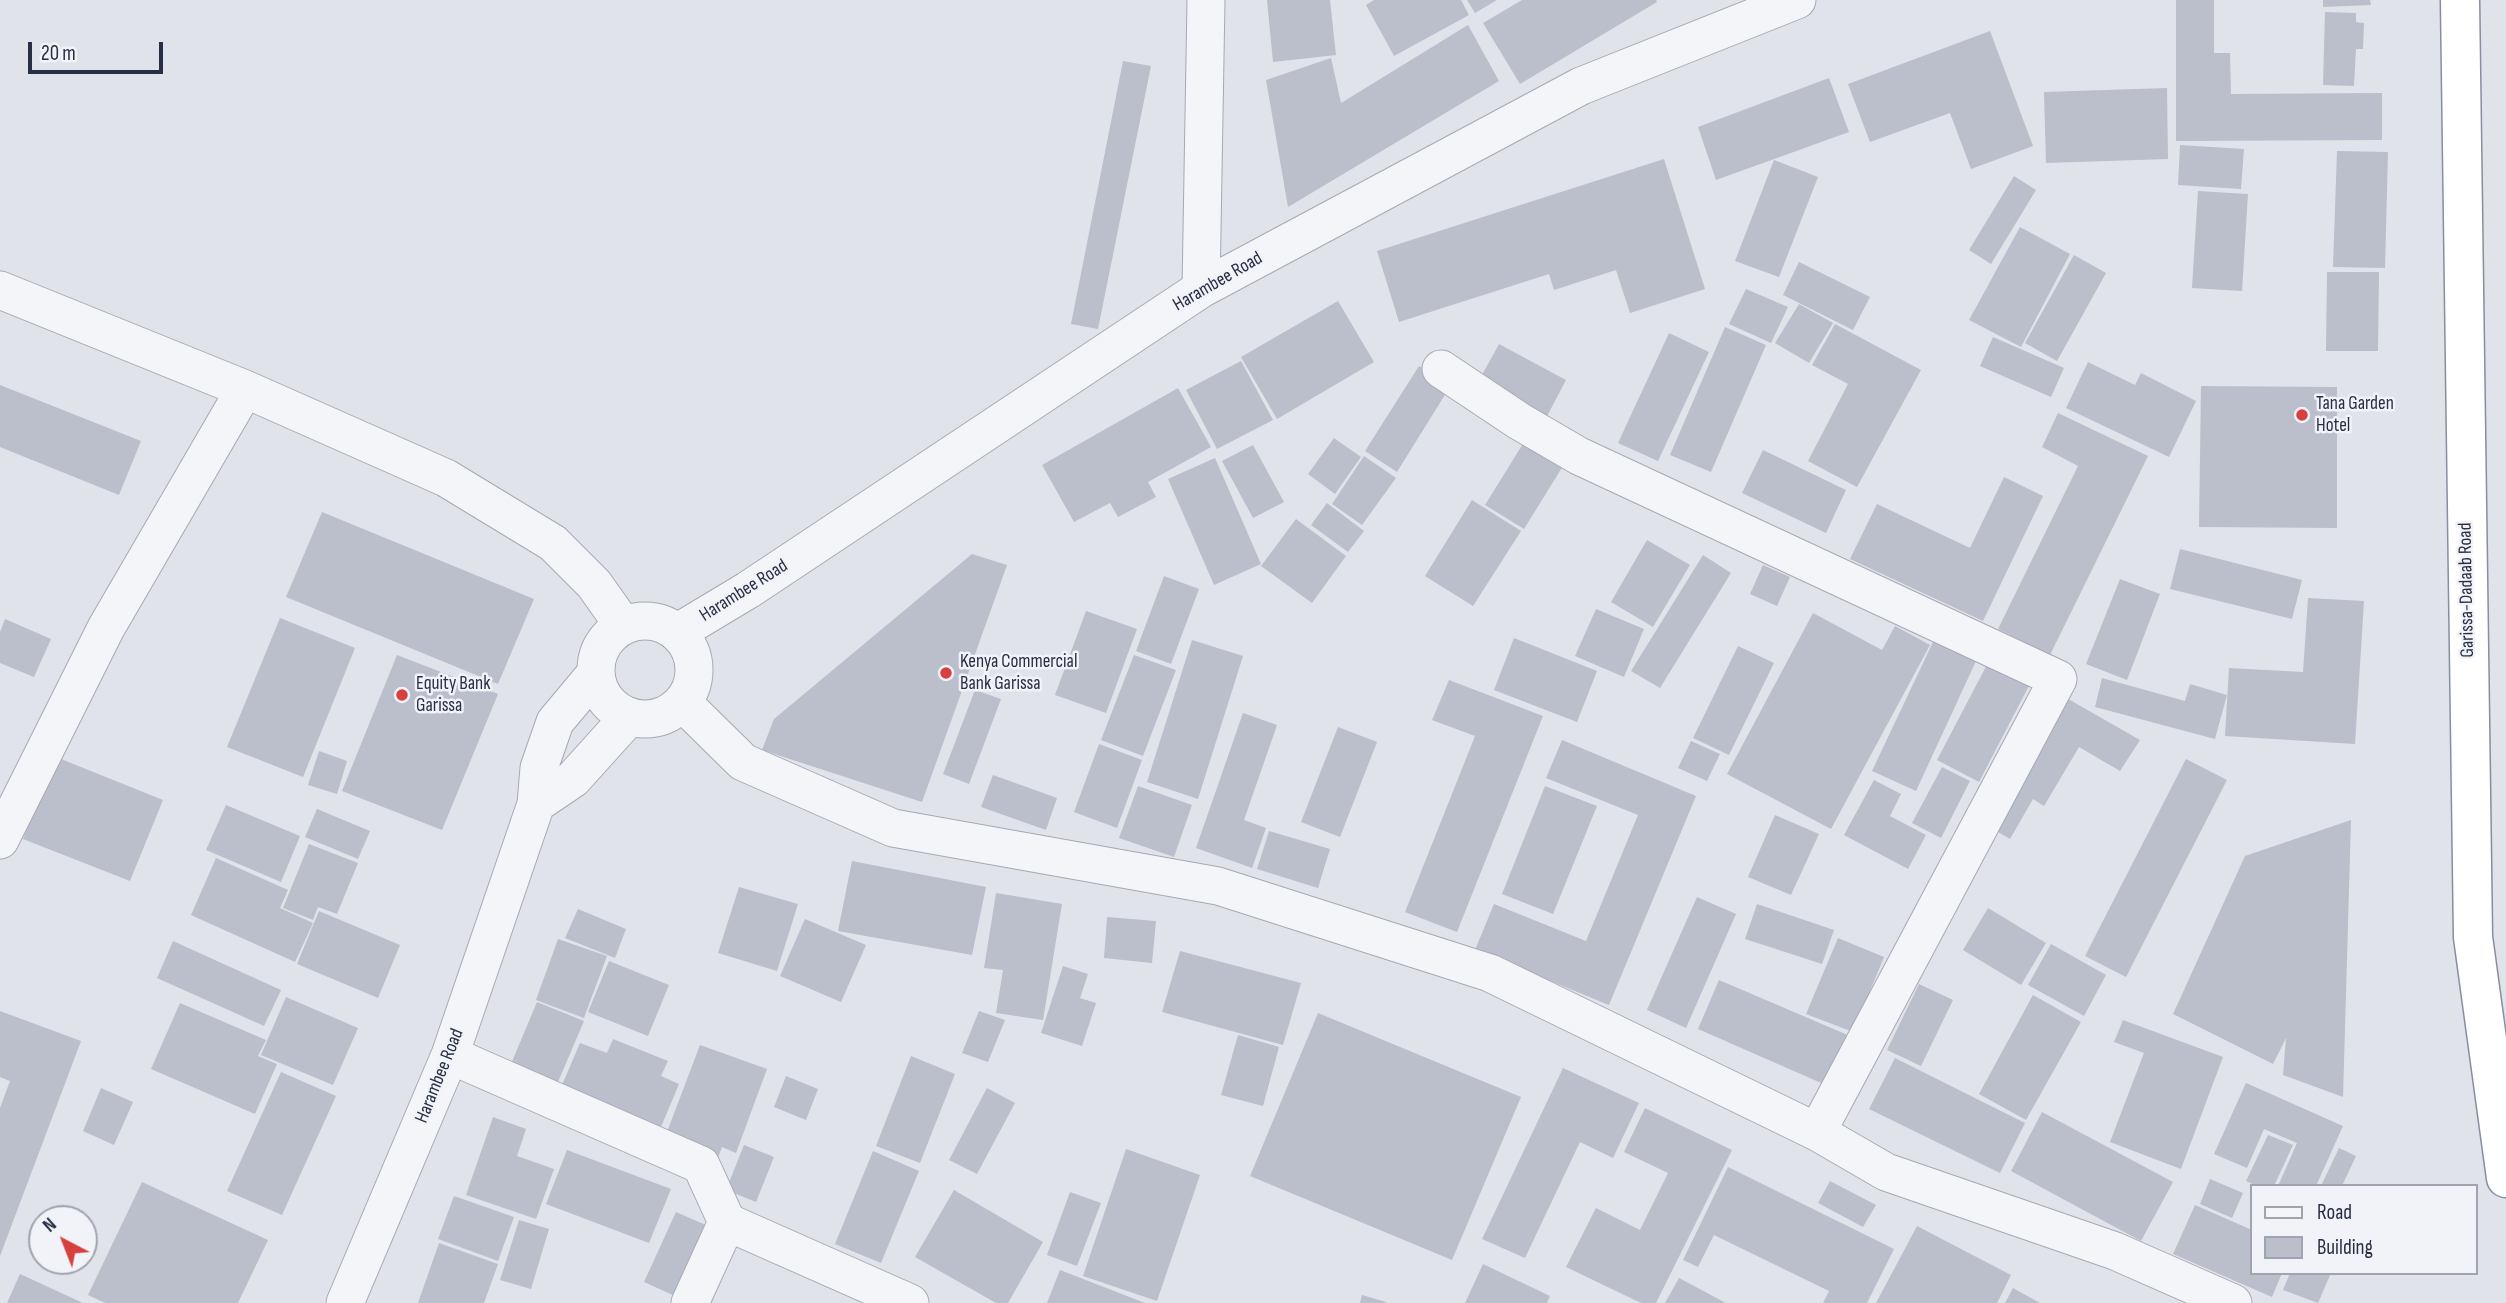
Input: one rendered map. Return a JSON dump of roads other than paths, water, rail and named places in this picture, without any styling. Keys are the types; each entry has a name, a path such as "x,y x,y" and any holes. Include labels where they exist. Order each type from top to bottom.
{"highway":[{"name":"Garissa-Dadaab Road","path":"2460,0 2473,937 2506,1178"}],"street":[{"path":"1201,289 1206,0"},
{"name":"Harambee Road","path":"678,632 748,590 1201,289 1581,86 1797,0"},
{"path":"0,290 245,389 446,478 553,543 594,584 623,625"},
{"path":"1441,369 1519,421 1579,456 2058,679 1817,1132"},
{"path":"0,840 106,628 245,389"},
{"path":"641,620 661,622 678,632 689,647 694,666 692,685 682,702 667,714 648,719 629,717 612,707 600,692 596,673 598,654 608,637 623,625 641,620"},
{"name":"Harambee Road","path":"345,1303 450,1055 536,804 540,768 555,722 596,673"},
{"path":"682,702 743,762 893,828 1218,886 1490,973 1817,1132 1886,1172 2115,1251 2233,1303"},
{"path":"536,804 573,779 629,717"},
{"path":"450,1055 701,1165 727,1222 910,1303"},
{"path":"690,1303 727,1222"}],"place":[{"name":"Tana Garden Hotel","path":"2302,415"},
{"name":"Kenya Commercial Bank Garissa","path":"946,673"},
{"name":"Equity Bank Garissa","path":"402,695"}]}
